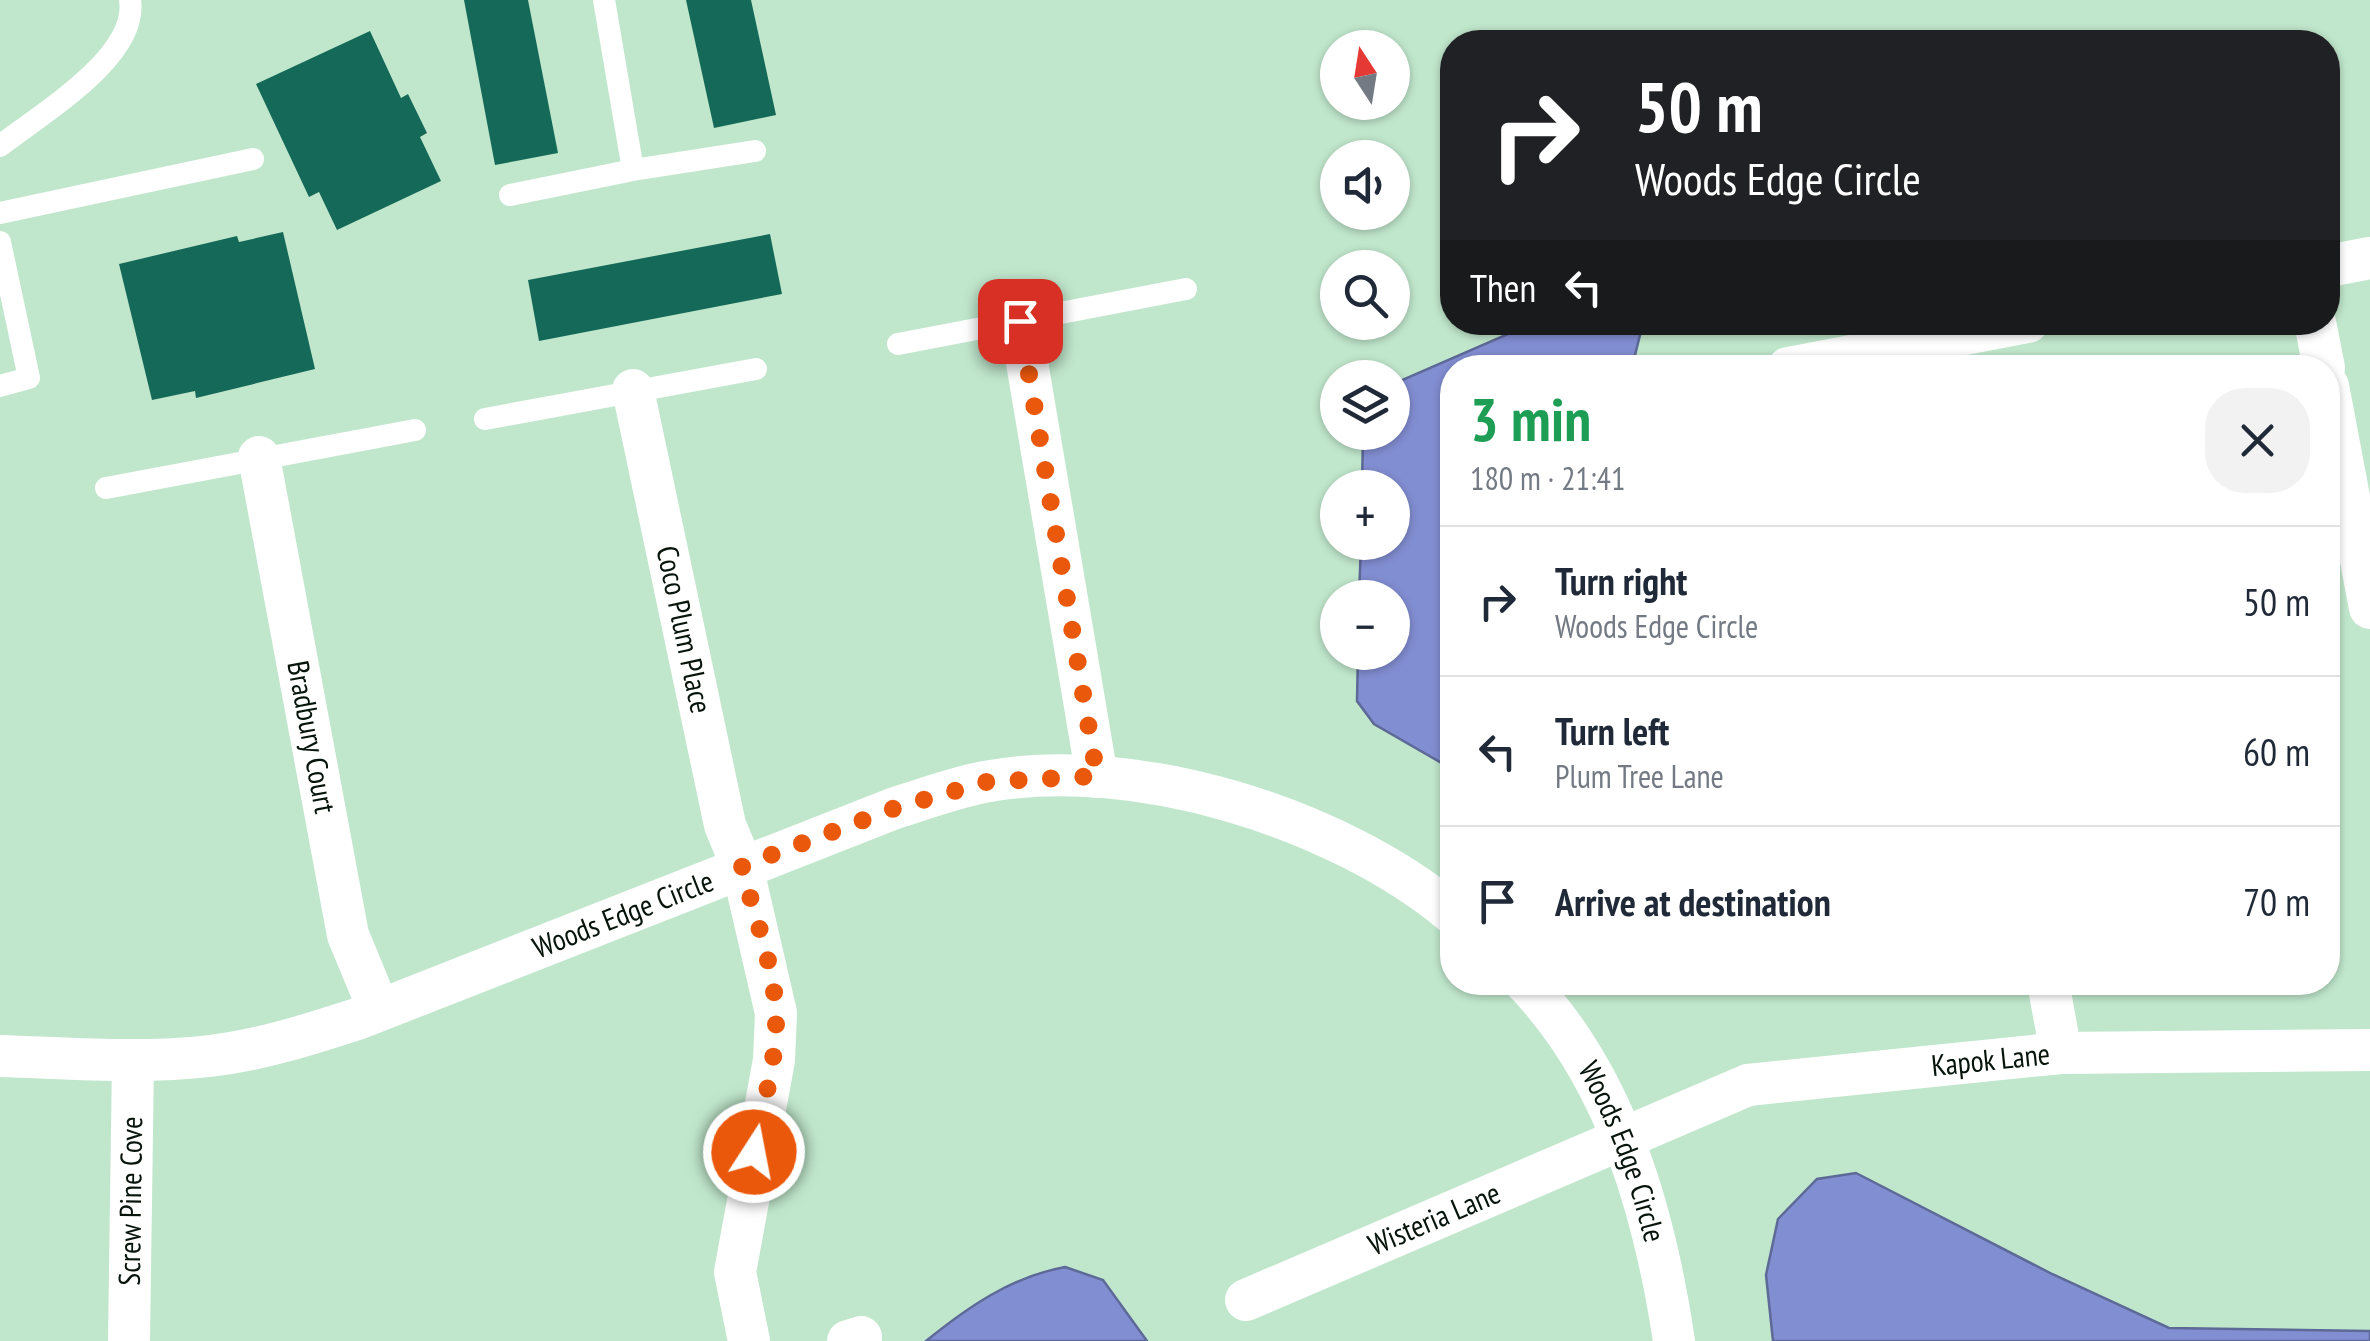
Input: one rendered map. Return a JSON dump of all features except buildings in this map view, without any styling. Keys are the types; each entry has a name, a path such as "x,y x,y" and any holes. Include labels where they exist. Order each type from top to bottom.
{"street":[{"path":"2340,264 2370,258"},
{"path":"1020,321 1097,776"},
{"path":"1933,354 1989,335"},
{"name":"Coco Plum Place","path":"632,390 725,825 742,866 770,971 776,1014 774,1060 735,1272 750,1341"},
{"path":"2340,449 2370,608"},
{"name":"Bradbury Court","path":"258,457 348,935 379,1010"},
{"name":"Woods Edge Circle","path":"0,1056 132,1060 210,1056 286,1042 379,1010 895,808 986,782 1097,776 1202,792 1277,814 1382,863 1440,904"},
{"name":"Woods Edge Circle","path":"1535,995 1576,1050 1622,1136 1648,1209 1674,1341"},
{"path":"2050,995 2061,1053"},
{"name":"Kapok Lane","path":"1622,1136 1748,1085 2061,1053 2370,1050"},
{"name":"Screw Pine Cove","path":"129,1341 132,1060"},
{"name":"Wisteria Lane","path":"1246,1300 1622,1136"}],"lane":[{"path":"0,146 112,58 132,9 130,0"},
{"path":"604,0 633,170"},
{"path":"510,195 755,151"},
{"path":"0,213 253,159"},
{"path":"0,242 29,378 0,386"},
{"path":"898,344 1186,289"},
{"path":"485,420 756,369"},
{"path":"106,488 416,430"}],"water":[{"path":"1505,335 1640,335 1635,355 1460,355"},
{"path":"1440,364 1440,762 1374,724 1357,701 1358,670 1410,670 1410,580 1360,580 1360,560 1410,560 1410,470 1362,470 1363,450 1410,450 1410,377"},
{"path":"1856,1173 2052,1274 2169,1328 2370,1331 2370,1341 1773,1341 1766,1275 1778,1219 1817,1179"},
{"path":"1065,1267 1103,1280 1147,1341 926,1341 991,1295 1026,1278"}],"route":[{"path":"754,1152 774,1060 776,1014 770,971 742,866 895,808 986,782 1097,776 1020,321"}]}
